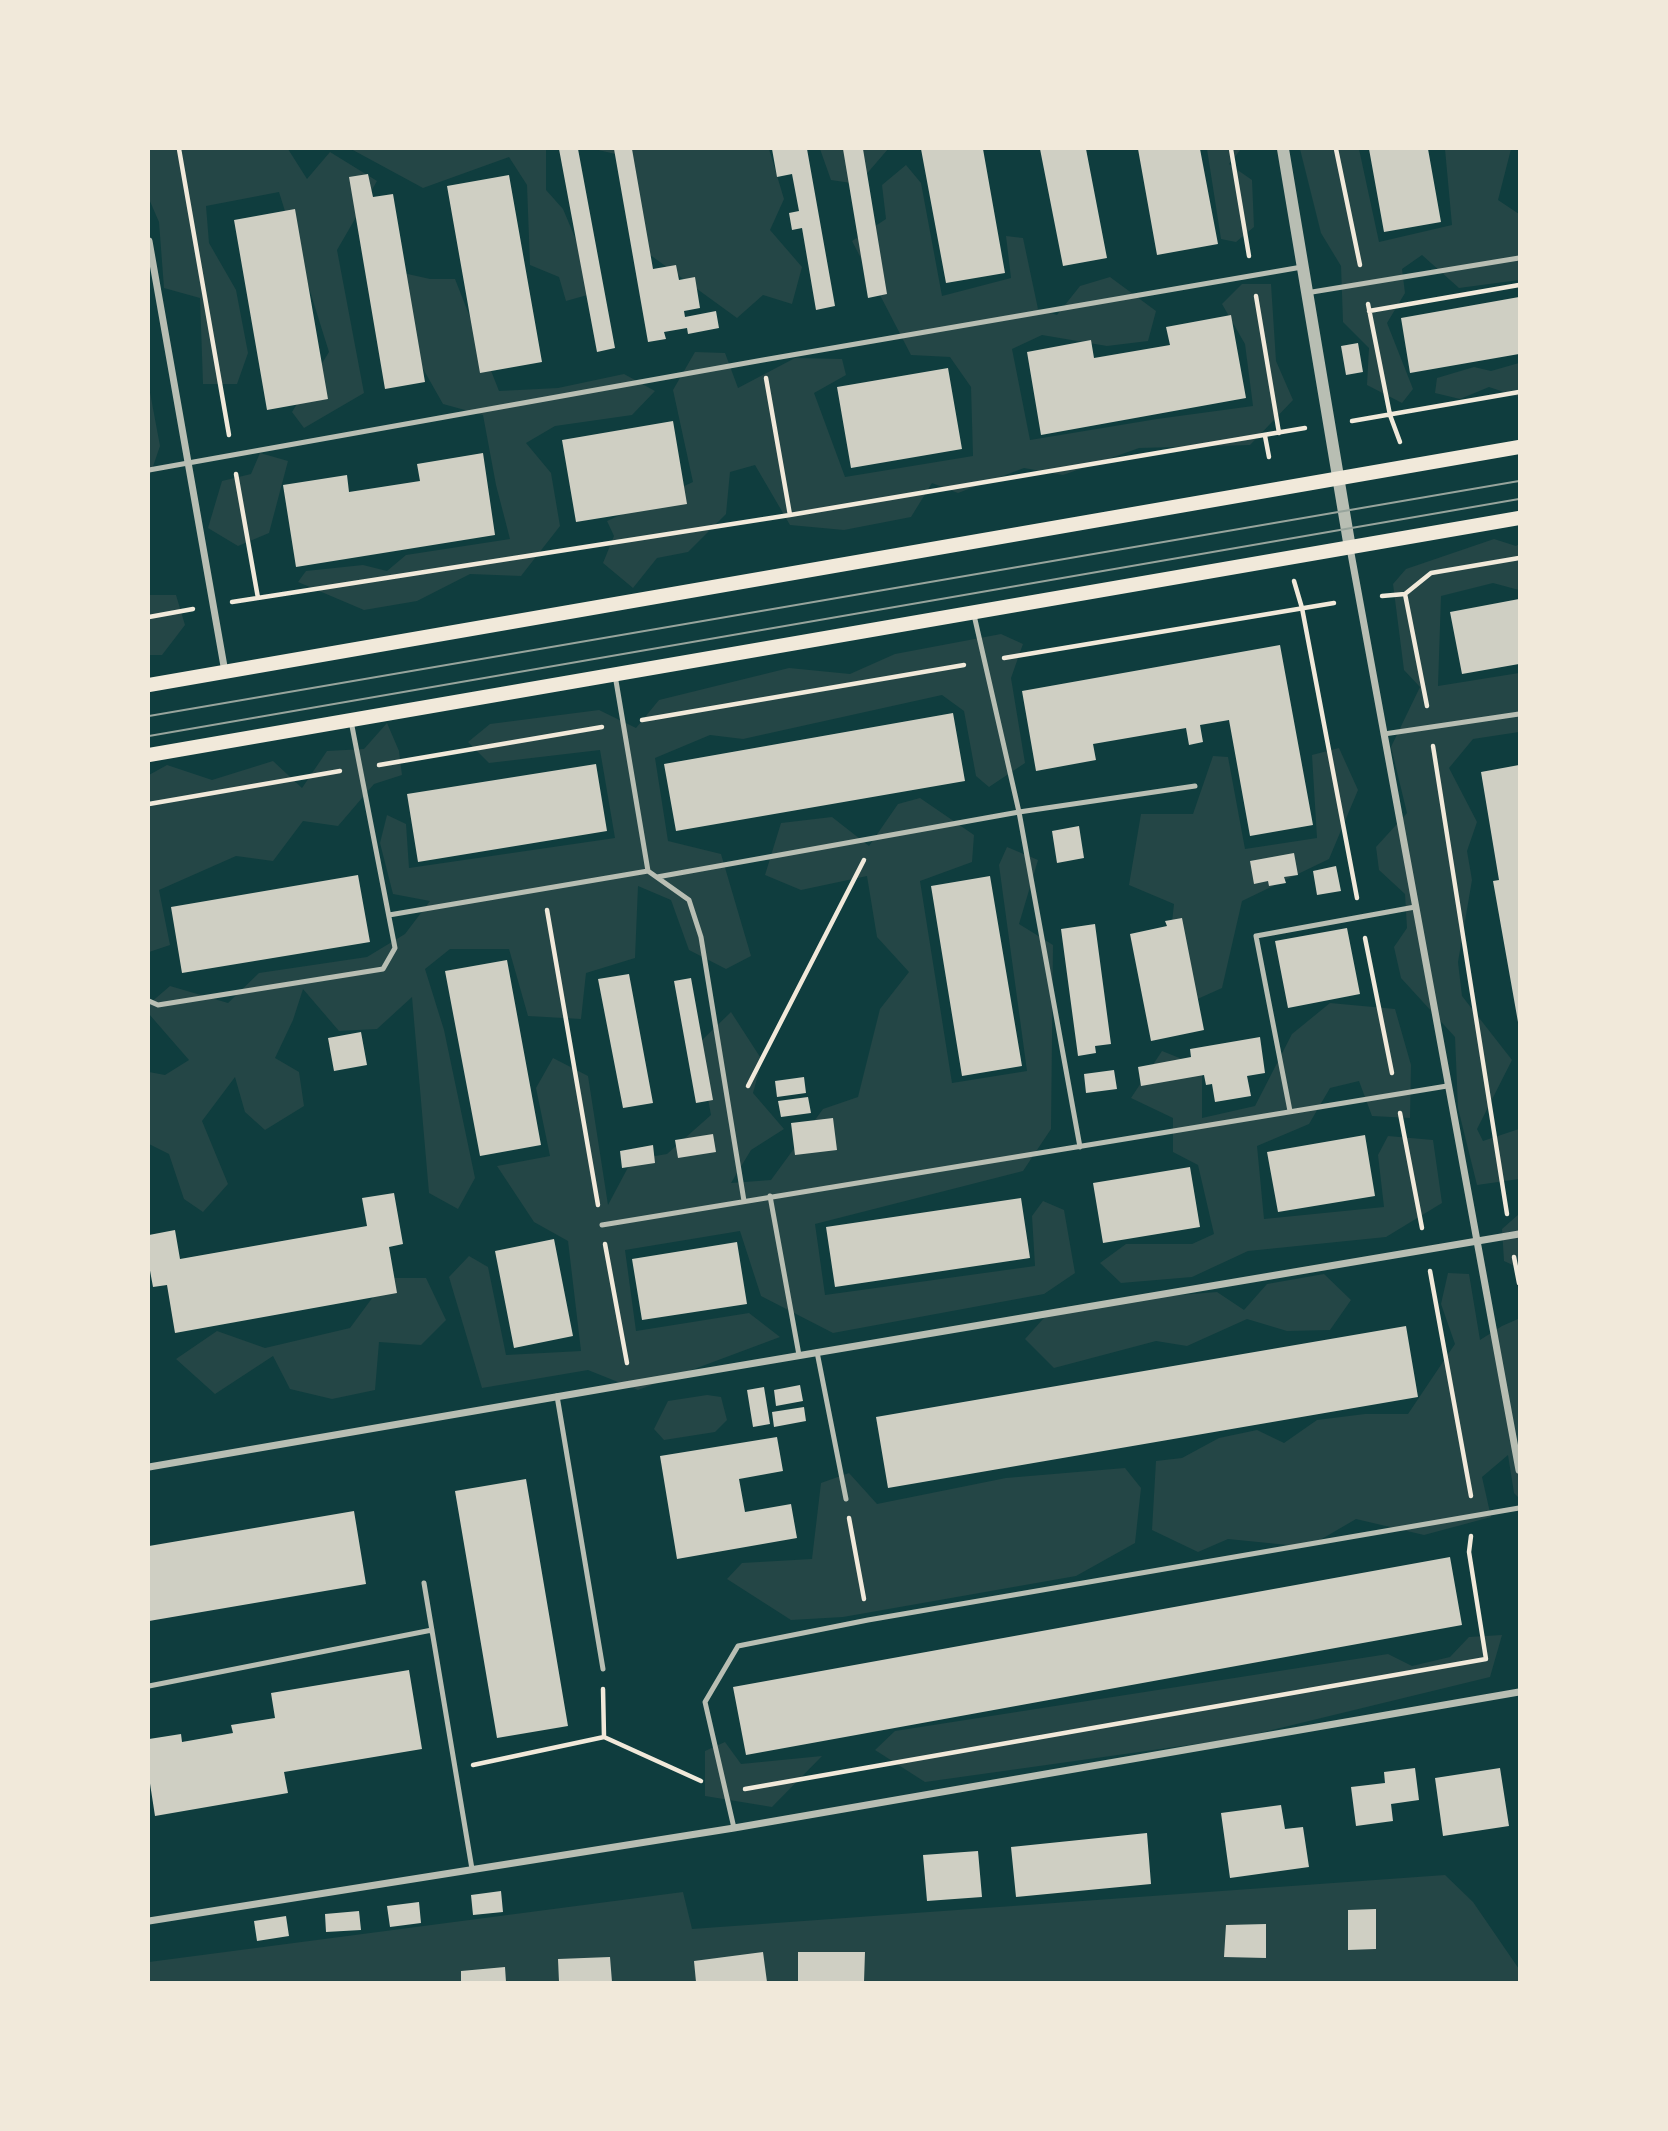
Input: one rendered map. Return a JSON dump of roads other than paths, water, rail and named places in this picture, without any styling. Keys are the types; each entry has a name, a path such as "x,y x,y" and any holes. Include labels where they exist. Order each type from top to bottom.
{"main road":[{"path":"149,685 1519,447"},
{"path":"149,755 1519,519"}],"street":[{"path":"1283,149 1350,548 1519,1470"},
{"path":"149,241 225,672"},
{"path":"149,1467 1515,1235"},
{"path":"149,1921 734,1828 1519,1692"}],"lane":[{"path":"1306,293 1519,258"},
{"path":"149,470 1302,267"},
{"path":"974,613 1020,812 1080,1147"},
{"path":"615,675 648,871"},
{"path":"1384,734 1519,713"},
{"path":"149,1001 158,1005 383,969 395,948 351,720"},
{"path":"657,877 1020,812 1195,786"},
{"path":"388,915 648,871 689,900 701,937 744,1200"},
{"path":"1290,1111 1256,936 1415,906"},
{"path":"602,1225 1447,1086"},
{"path":"770,1196 799,1355"},
{"path":"817,1352 846,1499"},
{"path":"557,1396 603,1669"},
{"path":"734,1828 705,1702 738,1646 868,1620 1519,1508"},
{"path":"424,1583 472,1869"},
{"path":"149,1686 432,1630"}],"tram line":[{"path":"149,716 1519,481"},
{"path":"149,736 1519,499"}]}
